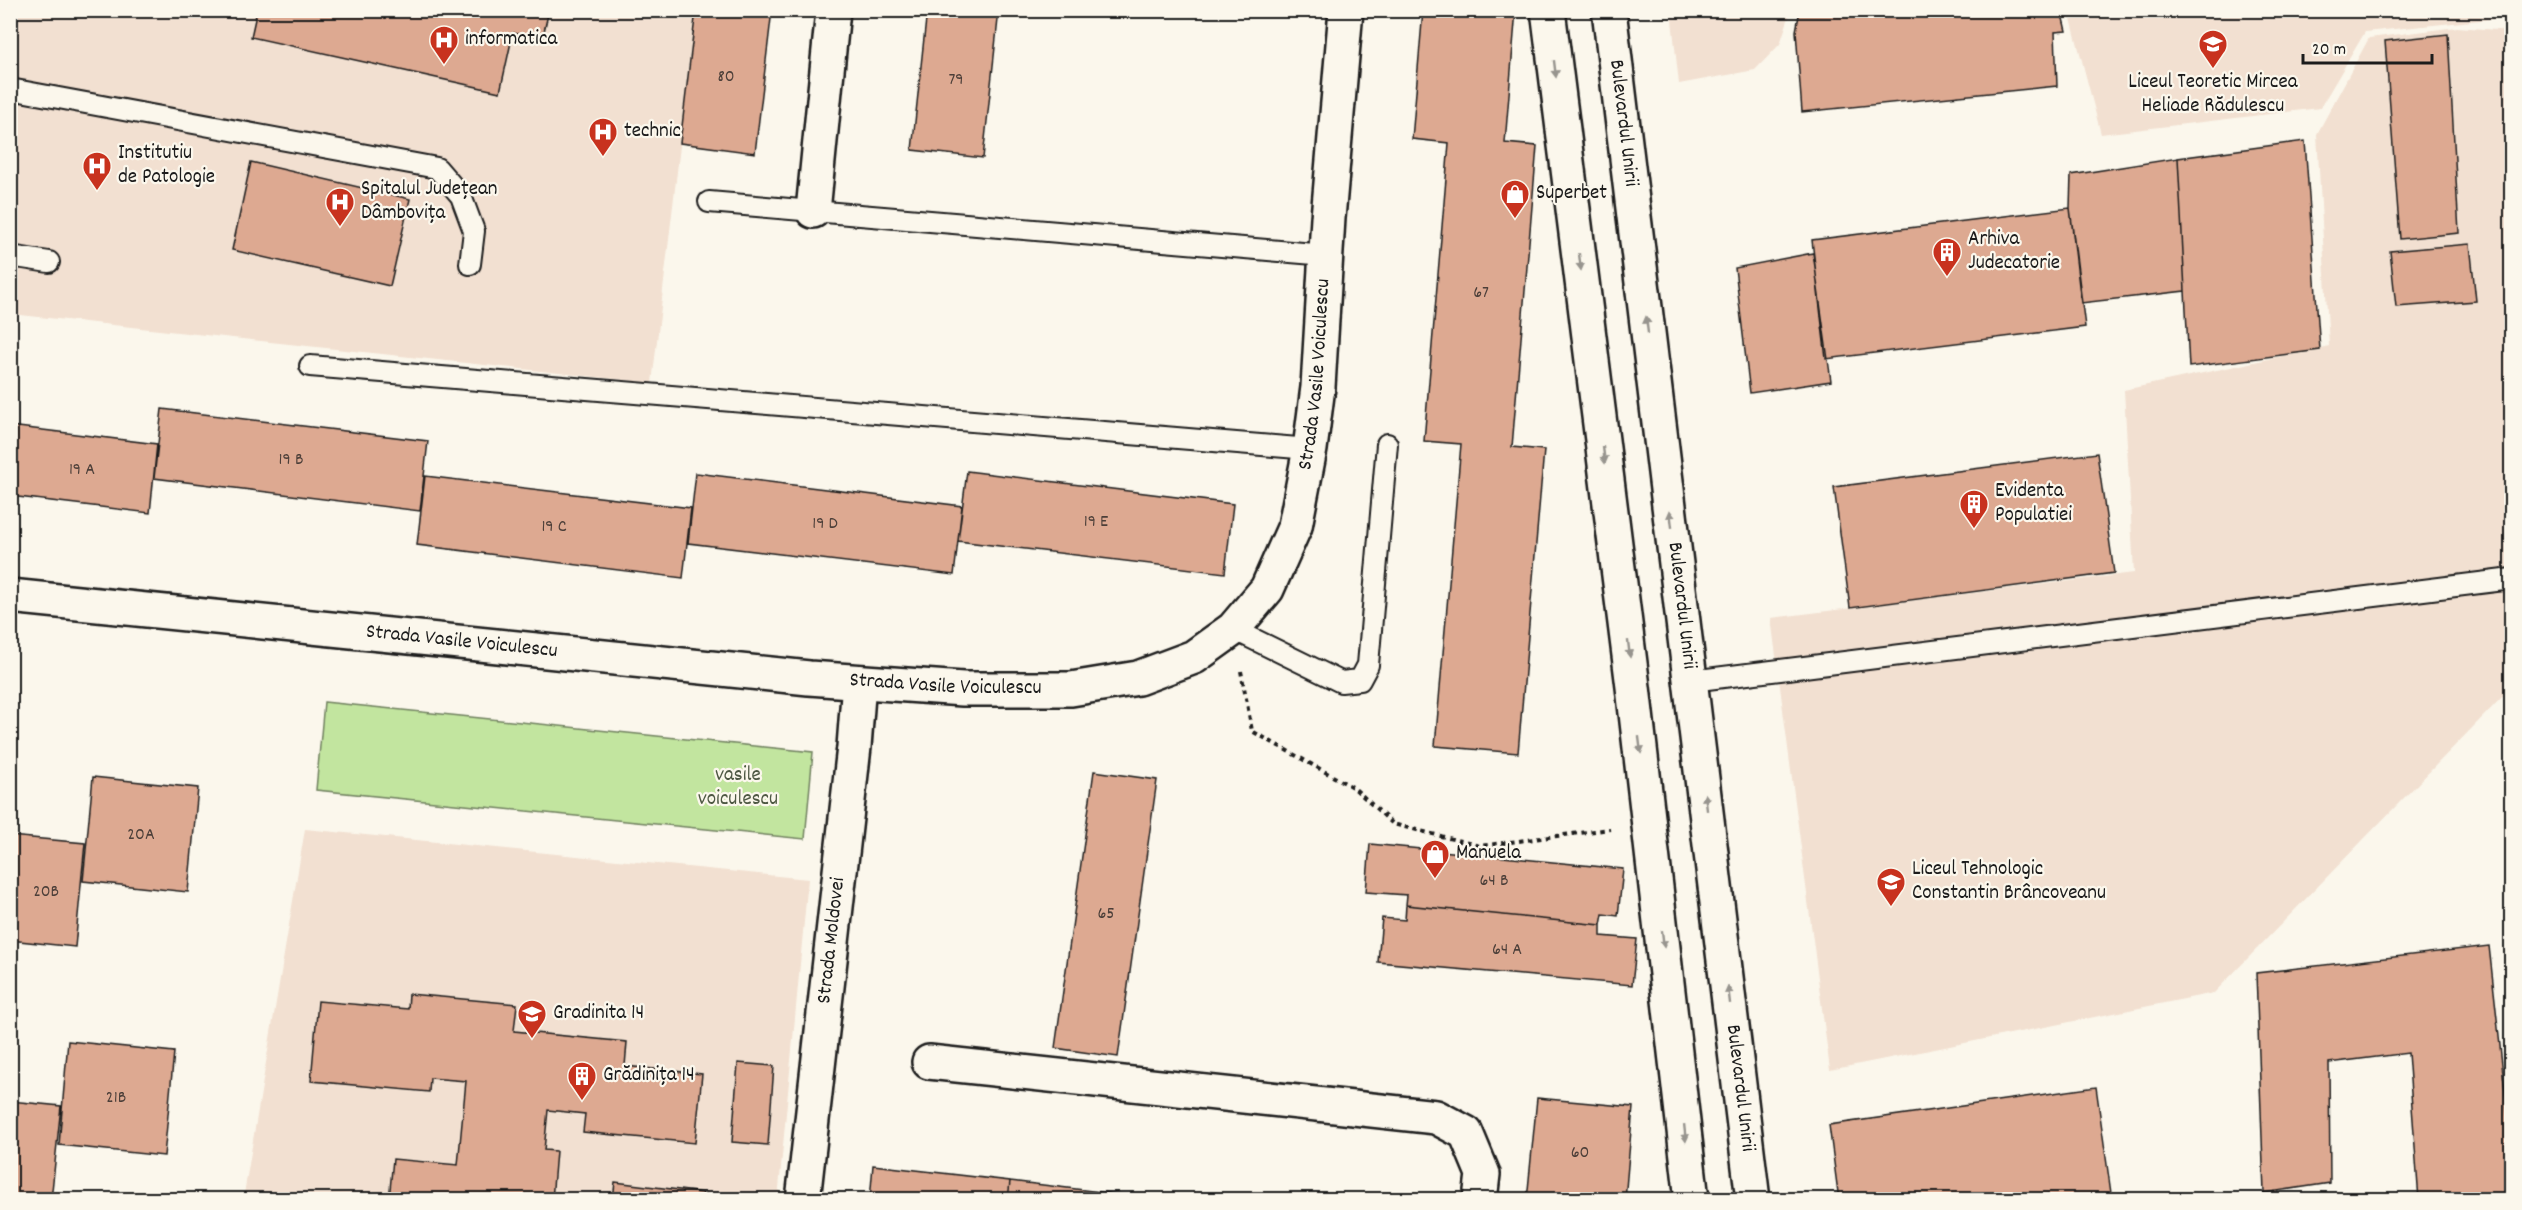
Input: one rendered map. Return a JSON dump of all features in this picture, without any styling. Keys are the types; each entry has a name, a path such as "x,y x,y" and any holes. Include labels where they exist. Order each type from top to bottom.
{"street":[{"path":"813,211 833,10"},
{"name":"Strada Vasile Voiculescu","path":"10,596 859,682 963,689 1071,688 1138,678 1194,657 1233,629 1267,589 1295,526 1310,449 1318,387 1346,10"},
{"path":"1548,10 1633,687 1692,1200"},
{"name":"Bulevardul Unirii","path":"1609,10 1753,1200"},
{"name":"Strada Moldovei","path":"803,1200 854,747 859,682"},
{"path":"929,1062 1436,1117 1466,1133 1482,1187"}],"lane":[{"path":"10,90 437,168 461,196 474,231 470,264"},
{"path":"710,202 1326,255"},
{"path":"10,256 49,262"},
{"path":"310,366 1310,449"},
{"path":"1233,629 1341,682 1360,680 1368,665 1388,444"},
{"path":"1691,681 2511,579"}],"path":[{"path":"1233,629 1252,731 1354,788 1393,824 1480,846 1612,829"}],"shaded area":[{"path":"1671,10 1791,11 1780,44 1755,70 1679,84"},
{"name":"Liceul Teoretic Mircea Heliade Rădulescu","path":"2511,10 2511,17 2365,32 2320,108 2101,134 2069,11"},
{"name":"Spitalul Județean Dâmbovița","path":"11,11 696,11 652,383 11,314"},
{"path":"2457,27 2511,31 2511,688 2214,993 1830,1070 1771,618 2134,573 2124,390 2329,346 2317,134 2369,38"},
{"name":"Gradinita 14","path":"305,829 808,879 778,1199 243,1200"}],"green space":[{"name":"vasile voiculescu","path":"324,702 813,752 805,839 316,790"}],"building":[{"name":"informatica","path":"257,10 549,10 542,40 513,33 500,92 251,37"},
{"path":"696,10 772,10 755,153 680,143"},
{"path":"927,10 999,10 983,158 912,150"},
{"path":"1423,10 1516,10 1505,143 1537,146 1512,447 1544,450 1518,753 1435,746 1461,444 1424,441 1449,143 1412,139"},
{"path":"1800,10 2061,10 2066,31 2055,32 2057,86 1802,112 1796,31"},
{"path":"2448,34 2459,233 2400,239 2385,41"},
{"path":"2305,141 2320,350 2189,367 2178,158"},
{"path":"2178,158 2185,291 2081,303 2070,208 2071,175"},
{"path":"251,162 410,199 390,286 232,250"},
{"name":"Arhiva Judecatorie","path":"2070,208 2085,327 1826,359 1812,240"},
{"path":"2470,244 2476,301 2396,307 2390,251"},
{"path":"1813,253 1831,381 1750,393 1735,268"},
{"path":"162,409 428,441 420,511 154,478"},
{"path":"10,426 157,444 150,513 10,496"},
{"name":"Evidenta Populatiei","path":"2097,453 2114,573 1850,608 1834,487"},
{"path":"967,471 1233,504 1225,573 958,541"},
{"path":"696,473 962,506 954,575 688,543"},
{"path":"425,476 691,508 683,578 417,545"},
{"path":"1094,771 1157,780 1118,1057 1055,1048"},
{"path":"93,777 198,788 188,892 83,881"},
{"path":"10,836 85,843 75,947 10,940"},
{"path":"1370,844 1623,869 1618,916 1603,914 1601,925 1406,905 1407,895 1366,892"},
{"path":"1406,905 1601,925 1601,936 1637,939 1632,985 1378,962 1382,918 1405,920"},
{"path":"2489,946 2512,1155 2512,1195 2419,1200 2408,1053 2329,1063 2330,1183 2264,1193 2256,973"},
{"name":"Grădinița 14","path":"409,994 517,1004 514,1031 627,1042 625,1066 702,1074 695,1143 583,1132 585,1114 548,1110 544,1150 556,1151 552,1200 389,1200 393,1159 458,1165 466,1081 430,1078 429,1092 311,1081 318,1001 408,1009"},
{"path":"68,1041 174,1052 164,1156 59,1145"},
{"path":"738,1063 774,1066 768,1145 732,1142"},
{"path":"2096,1087 2111,1193 2066,1200 1839,1200 1829,1125"},
{"path":"1537,1098 1633,1107 1625,1200 1527,1200"},
{"path":"10,1101 61,1106 51,1200 10,1200"},
{"path":"873,1165 1010,1181 1008,1200 870,1200"},
{"path":"1010,1181 1141,1197 1141,1200 1008,1200"},
{"path":"615,1182 703,1193 702,1200 613,1200"},
{"path":"2512,1195 2512,1200 2469,1200 2469,1198"}],"place":[{"name":"informatica","path":"444,66"},
{"name":"Liceul Teoretic Mircea Heliade Rădulescu","path":"2213,70"},
{"name":"technic","path":"603,158"},
{"name":"Institutiu de Patologie","path":"97,192"},
{"name":"Superbet","path":"1515,220"},
{"name":"Spitalul Județean Dâmbovița","path":"340,228"},
{"name":"Arhiva Judecatorie","path":"1947,278"},
{"name":"Evidenta Populatiei","path":"1974,530"},
{"name":"Manuela","path":"1435,880"},
{"name":"Liceul Tehnologic Constantin Brâncoveanu","path":"1891,908"},
{"name":"Gradinita 14","path":"532,1040"},
{"name":"Grădinița 14","path":"582,1102"}]}
